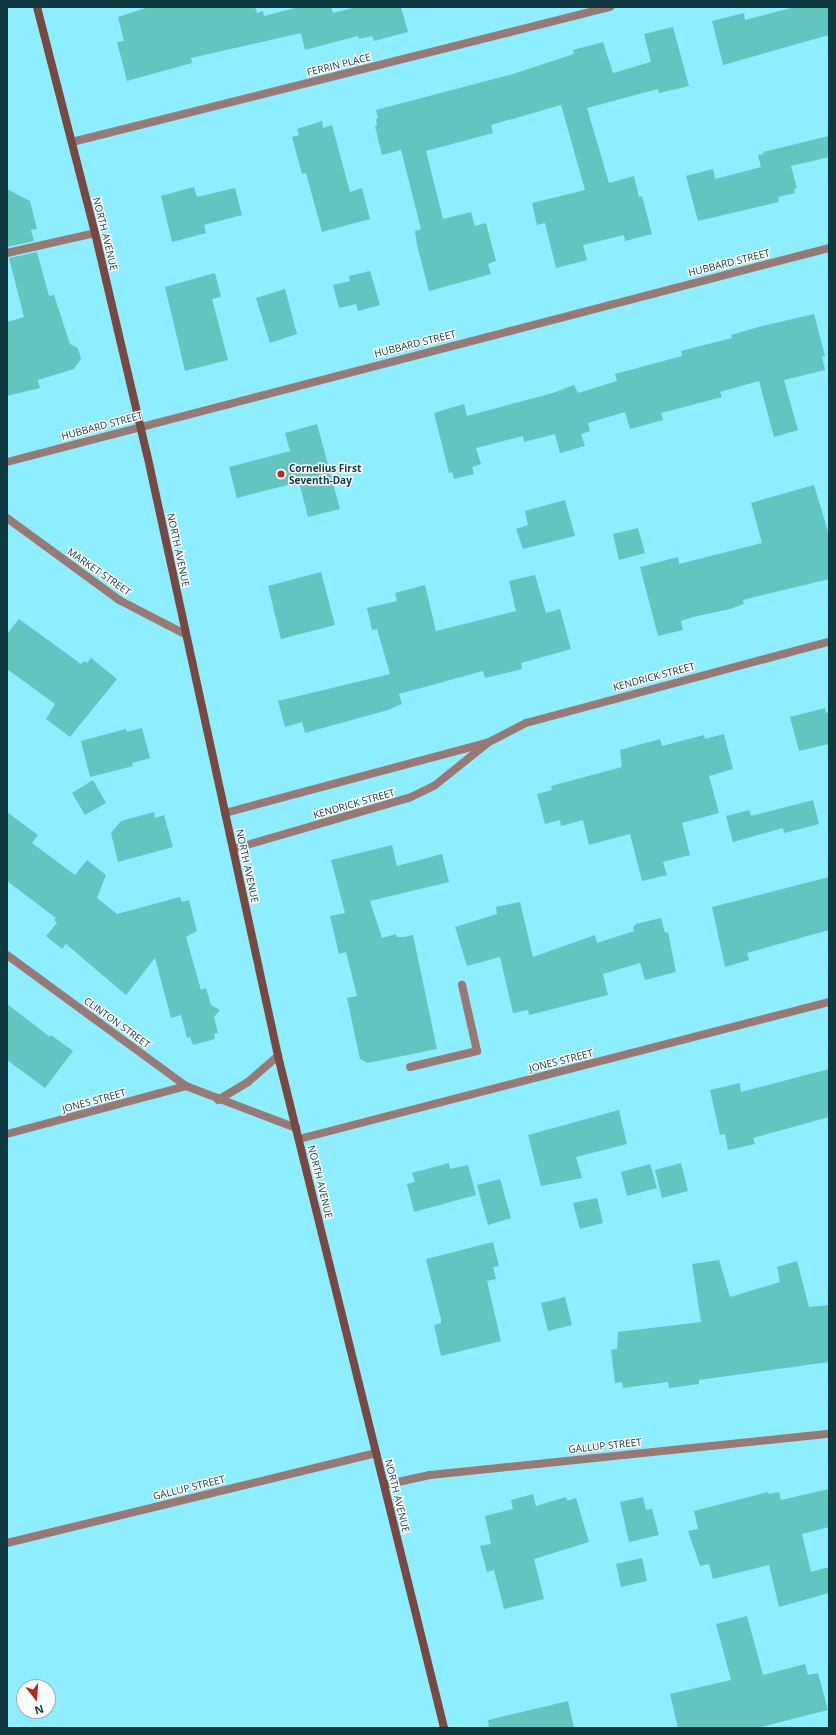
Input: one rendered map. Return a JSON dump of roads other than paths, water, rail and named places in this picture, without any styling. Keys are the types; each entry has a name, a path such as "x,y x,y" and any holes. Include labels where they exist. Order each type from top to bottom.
{"main road":[{"name":"NORTH AVENUE","path":"37,7 95,233 140,426 278,1056 444,1728"}],"street":[{"name":"FERRIN PLACE","path":"72,142 610,7"},
{"path":"7,253 95,233"},
{"name":"HUBBARD STREET","path":"7,462 140,426 829,248"},
{"name":"MARKET STREET","path":"7,518 119,600 185,634"},
{"name":"KENDRICK STREET","path":"233,849 408,798 445,779 489,742 526,722 829,642"},
{"name":"KENDRICK STREET","path":"225,813 489,742"},
{"name":"CLINTON STREET","path":"7,955 186,1086 218,1100 296,1128"},
{"path":"410,1066 477,1051 462,985"},
{"name":"JONES STREET","path":"299,1139 829,1002"},
{"path":"218,1100 243,1086 278,1056"},
{"name":"JONES STREET","path":"7,1134 186,1086"},
{"name":"GALLUP STREET","path":"384,1485 430,1475 829,1434"},
{"name":"GALLUP STREET","path":"7,1542 376,1453"}],"place":[{"name":"Cornelius First Seventh-Day","path":"281,474"}]}
